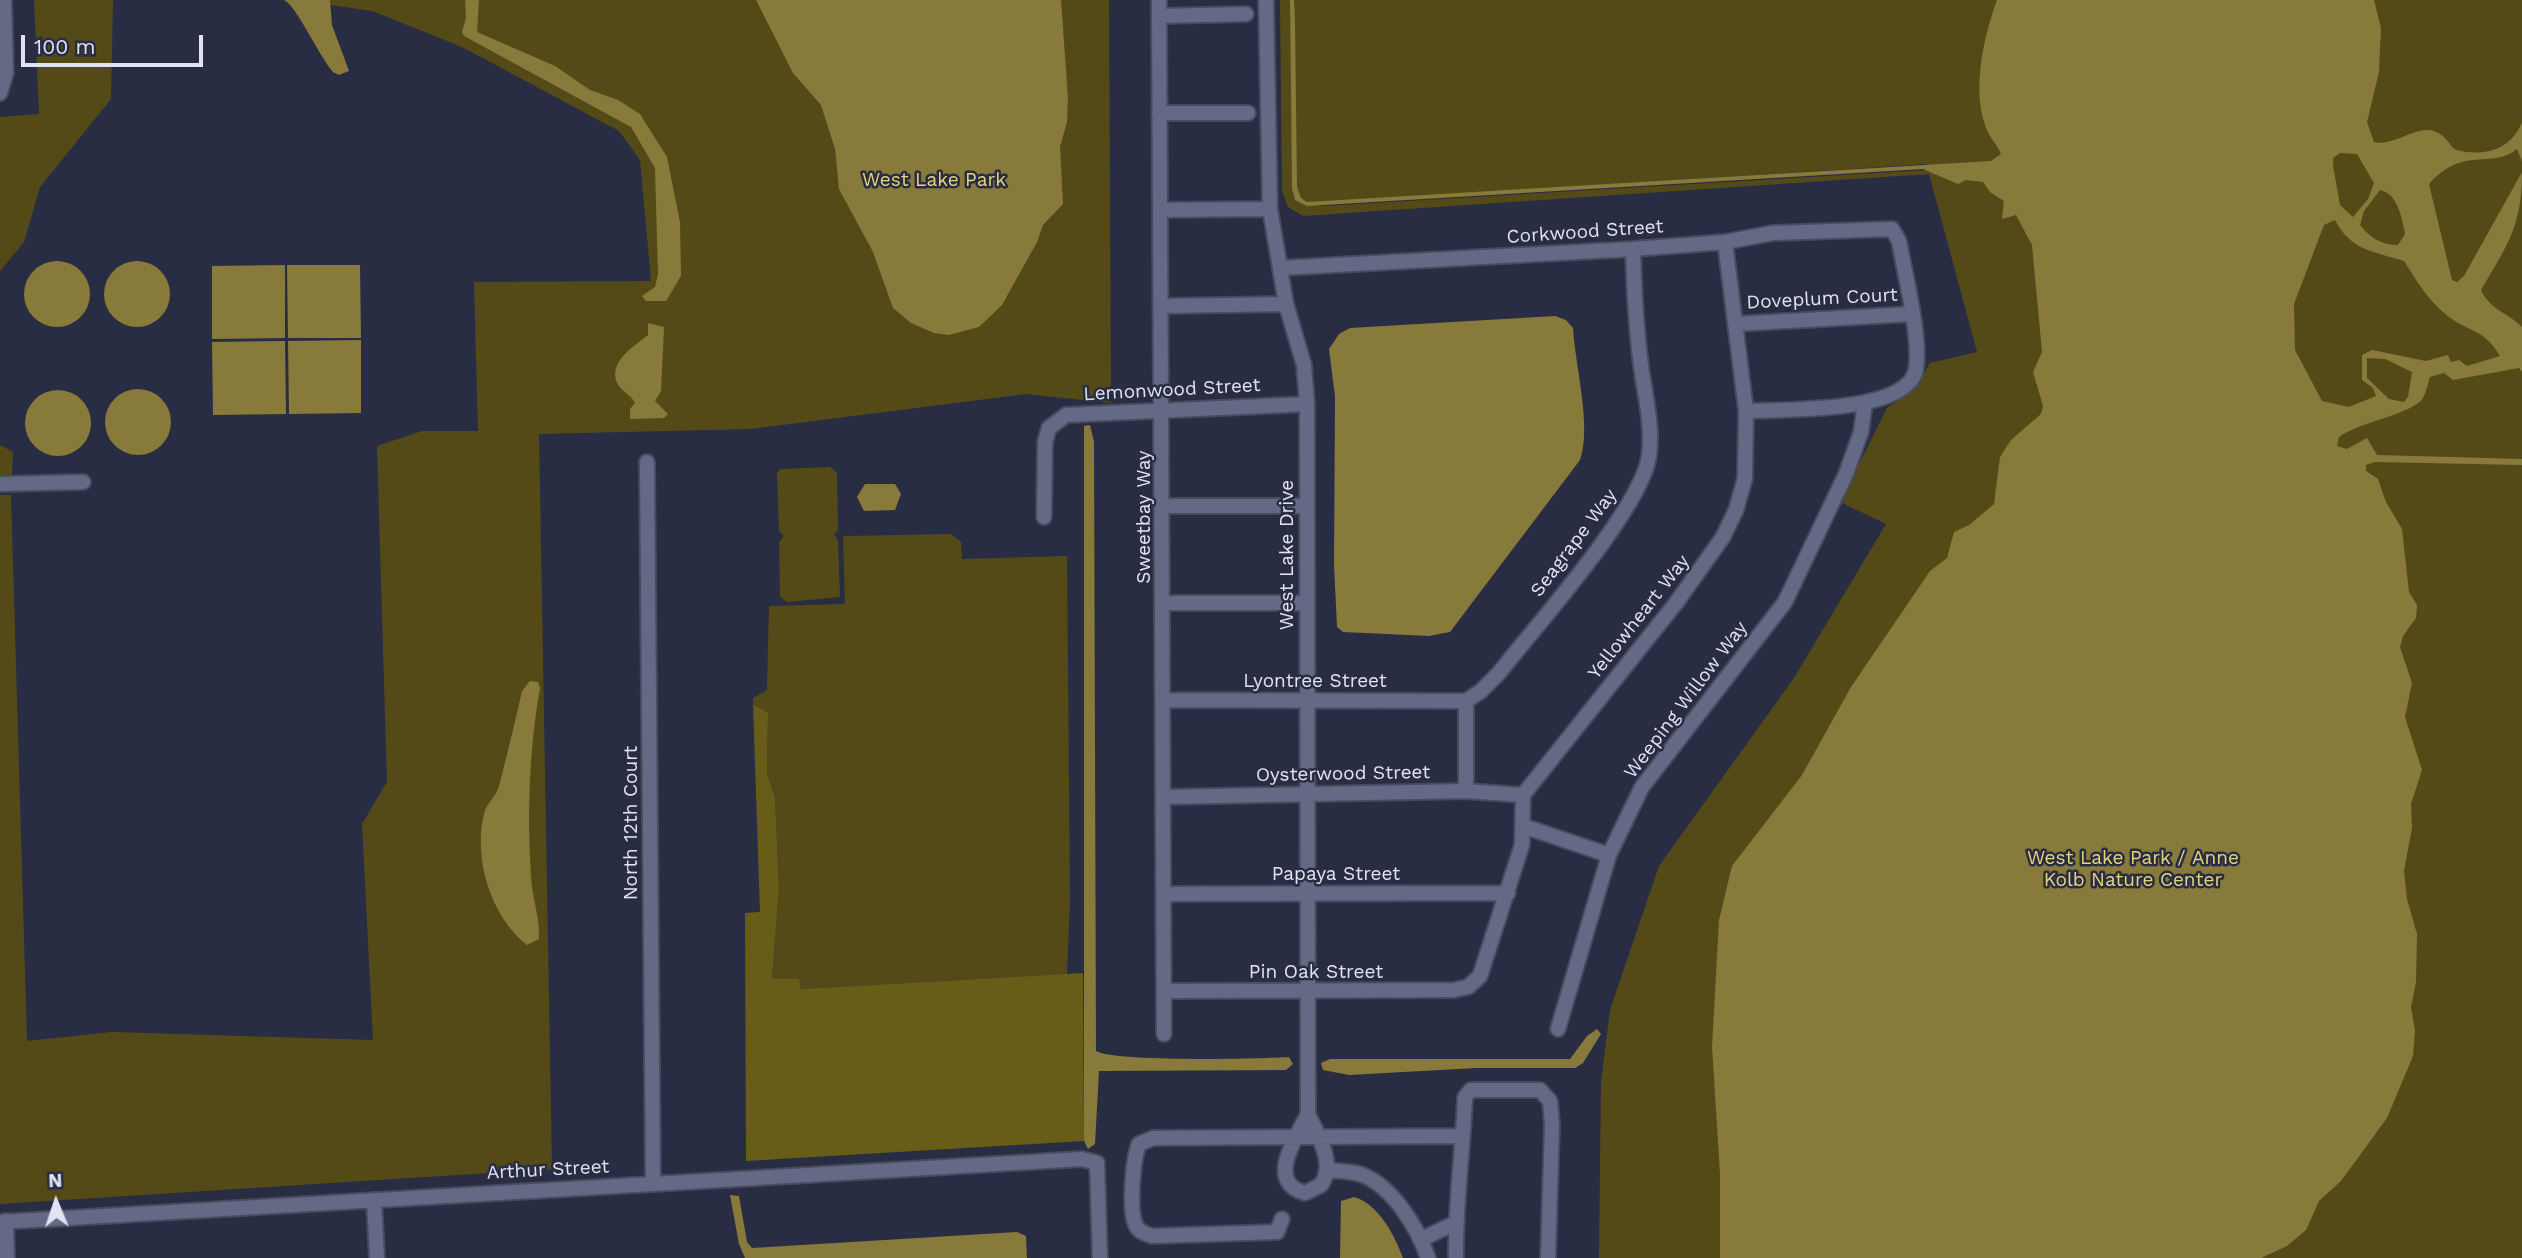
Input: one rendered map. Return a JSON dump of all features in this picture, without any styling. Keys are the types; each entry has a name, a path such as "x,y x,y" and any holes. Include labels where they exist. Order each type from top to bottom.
{"street":[{"path":"0,93 6,73 4,0"},
{"name":"Sweetbay Way","path":"1159,0 1165,797 1164,1034"},
{"name":"West Lake Drive","path":"1266,0 1270,209 1286,304 1304,365 1307,404 1308,1114 1327,1163"},
{"path":"1159,16 1246,14"},
{"path":"1159,113 1248,113"},
{"path":"1161,210 1270,209"},
{"name":"Corkwood Street","path":"1280,268 1633,249 1725,242 1773,233 1892,229 1899,241 1911,314"},
{"name":"Yellowheart Way","path":"1523,795 1676,603 1723,537 1736,510 1745,478 1746,411 1725,242"},
{"name":"Seagrape Way","path":"1466,701 1499,673 1595,551 1636,493 1649,457 1650,422 1635,318 1633,249"},
{"path":"1162,306 1286,304"},
{"path":"1746,411 1865,403 1888,398 1903,388 1916,373 1916,348 1911,314"},
{"name":"Doveplum Court","path":"1735,324 1911,314"},
{"name":"Weeping Willow Way","path":"1558,1029 1609,855 1642,787 1785,602 1846,474 1861,432 1865,403"},
{"name":"Lemonwood Street","path":"1044,517 1045,442 1049,428 1066,415 1307,404"},
{"name":"North 12th Court","path":"647,462 653,1184"},
{"path":"0,484 83,482"},
{"path":"1163,506 1306,506"},
{"path":"1163,603 1306,603"},
{"name":"Lyontree Street","path":"1164,700 1466,701"},
{"path":"1466,701 1466,791"},
{"name":"Oysterwood Street","path":"1165,797 1466,791 1523,795"},
{"path":"1508,893 1522,845 1523,795"},
{"path":"1524,826 1609,855"},
{"name":"Papaya Street","path":"1165,894 1508,893"},
{"name":"Pin Oak Street","path":"1164,991 1308,992 1454,990 1468,987 1480,976 1508,893"},
{"path":"1456,1258 1455,1223 1465,1097 1471,1090 1540,1090 1550,1101 1552,1124 1548,1258"},
{"name":"West Lake Drive","path":"1288,1156 1308,1114"},
{"path":"1265,1136 1279,1145 1288,1156 1286,1180 1296,1191 1305,1193 1321,1185 1335,1142 1345,1135"},
{"path":"1282,1219 1277,1232 1152,1236 1140,1231 1134,1221 1134,1155 1139,1144 1153,1138 1462,1136"},
{"path":"1288,1156 1307,1145 1327,1163 1369,1178 1404,1213 1422,1239 1428,1258"},
{"name":"Arthur Street","path":"3,1222 1082,1159 1097,1163 1100,1258"},
{"path":"374,1200 377,1258"},
{"path":"3,1222 7,1258"},
{"path":"1422,1239 1455,1223"}],"green space":[{"path":"34,0 113,0 111,99 40,187 24,242 0,271 0,117 39,114"},
{"name":"West Lake Park","path":"297,0 1109,0 1111,403 1026,394 751,429 539,434 552,1169 0,1204 0,495 11,495 27,1041 112,1032 373,1040 362,824 387,782 377,446 422,431 478,431 474,282 651,281 640,160 619,131 462,47 372,11"},
{"name":"West Lake Park / Anne Kolb Nature Center","path":"1280,0 2522,0 2522,1258 1599,1258 1601,1082 1610,1010 1659,866 1794,678 1886,524 1840,502 1887,408 1916,388 1930,363 1977,352 1929,174 1303,216 1288,207 1282,191","holes":["1927,164 1928,170 1324,206 1306,204"]},
{"path":"0,445 13,452 12,475 0,475"},
{"path":"830,467 837,473 838,530 834,534 838,540 840,597 787,602 780,597 779,542 784,536 779,531 777,473 780,469"},
{"path":"951,534 961,542 962,559 1067,556 1070,901 1067,974 801,989 798,979 772,979 779,888 775,798 767,773 768,712 753,705 753,698 767,690 769,606 845,604 843,536"}],"shaded area":[{"path":"284,0 330,0 332,25 349,71 339,75 333,72 295,11"},
{"path":"465,0 479,0 477,32 555,66 590,90 618,100 640,114 667,157 680,222 681,276 666,301 646,301 642,296 655,287 658,274 655,168 631,127 464,36 462,32 466,18"},
{"path":"756,0 1061,0 1068,98 1067,122 1060,147 1063,204 1043,225 1037,242 1002,305 979,327 949,335 934,333 911,323 893,308 873,252 839,189 835,149 821,105 793,73"},
{"name":"West Lake Park / Anne Kolb Nature Center","path":"1290,0 1294,0 1295,20 1297,187 1301,198 1307,202 1991,161 2001,154 1985,125 1981,110 1980,78 1984,45 1997,0 2374,0 2381,28 2379,72 2367,122 2374,142 2382,143 2424,130 2442,136 2456,150 2487,152 2511,139 2522,122 2522,161 2517,149 2497,158 2465,161 2442,172 2429,184 2452,280 2457,282 2464,276 2522,172 2519,207 2512,234 2481,290 2494,307 2522,327 2522,372 2519,368 2453,380 2444,373 2430,377 2423,398 2417,404 2348,432 2339,437 2337,446 2347,449 2367,438 2377,455 2522,459 2522,465 2375,462 2366,465 2366,471 2378,479 2386,502 2402,529 2409,592 2417,605 2416,618 2403,636 2400,647 2412,683 2405,717 2422,770 2411,804 2412,828 2404,871 2407,899 2417,934 2416,982 2411,1007 2415,1031 2413,1056 2387,1118 2341,1181 2319,1201 2306,1230 2287,1246 2261,1258 1720,1258 1720,1174 1712,1047 1719,920 1732,866 1802,775 1851,687 1930,571 1947,558 1954,532 1969,525 1994,504 2000,457 2011,440 2041,414 2043,406 2033,372 2042,352 2032,245 2016,215 2002,219 2004,201 1990,192 1983,182 1966,180 1958,184 1923,169 1307,206 1295,200 1292,188","holes":["2340,153 2357,154 2374,183 2368,199 2353,217 2340,205 2333,158","2380,190 2391,196 2398,208 2405,234 2398,245 2382,242 2364,230 2360,225 2364,211","2335,220 2356,244 2404,261 2436,305 2449,317 2483,336 2500,356 2467,366 2459,360 2451,362 2448,355 2426,361 2372,350 2362,355 2362,380 2373,388 2376,396 2349,407 2322,401 2295,350 2294,304 2324,225","2367,358 2385,359 2412,372 2408,397 2404,402 2389,399 2367,378"]},
{"path":"50,261 64,261 76,266 85,275 90,294 88,307 81,318 64,327 50,327 38,322 29,313 24,301 24,287 29,275 38,266"},
{"path":"130,261 144,261 156,266 165,275 170,294 168,307 161,318 144,327 130,327 118,322 109,313 104,301 104,287 109,275 118,266"},
{"path":"285,265 285,338 212,339 212,266"},
{"path":"287,265 360,265 361,338 288,338"},
{"path":"1555,316 1566,320 1573,328 1584,413 1580,460 1450,632 1429,636 1343,632 1337,627 1334,565 1335,397 1329,349 1339,334 1350,328"},
{"path":"648,323 664,327 661,391 655,401 668,414 664,418 630,419 630,409 635,403 619,386 616,370 623,357 648,335"},
{"path":"361,340 361,413 289,414 288,341"},
{"path":"285,341 286,414 213,415 212,342"},
{"path":"131,389 145,389 157,394 166,403 171,422 169,435 162,446 145,455 131,455 119,450 110,441 105,429 105,415 110,403 119,394"},
{"path":"51,390 65,390 77,395 86,404 91,423 89,436 82,447 65,456 51,456 39,451 30,442 25,430 25,416 30,404 39,395"},
{"path":"1090,425 1094,442 1096,1051 1129,1057 1157,1058 1289,1057 1293,1064 1286,1070 1099,1071 1095,1144 1088,1149 1084,1141 1084,426"},
{"path":"865,484 895,484 901,494 895,510 864,511 857,497"},
{"path":"530,681 538,682 540,688 533,735 529,805 531,876 539,939 527,945 504,919 488,886 483,868 481,831 485,810 499,786 522,691"},
{"path":"753,705 768,712 767,773 775,798 779,888 772,979 799,979 801,989 1083,973 1084,1141 746,1161 745,913 760,912"},
{"path":"1597,1029 1601,1034 1583,1063 1575,1068 1476,1068 1349,1075 1323,1070 1321,1063 1330,1059 1570,1059 1587,1036"},
{"path":"730,1195 739,1196 747,1242 752,1248 1017,1232 1026,1236 1027,1258 745,1258 739,1244"},
{"path":"1354,1197 1363,1200 1378,1213 1403,1258 1340,1258 1341,1201"}]}
